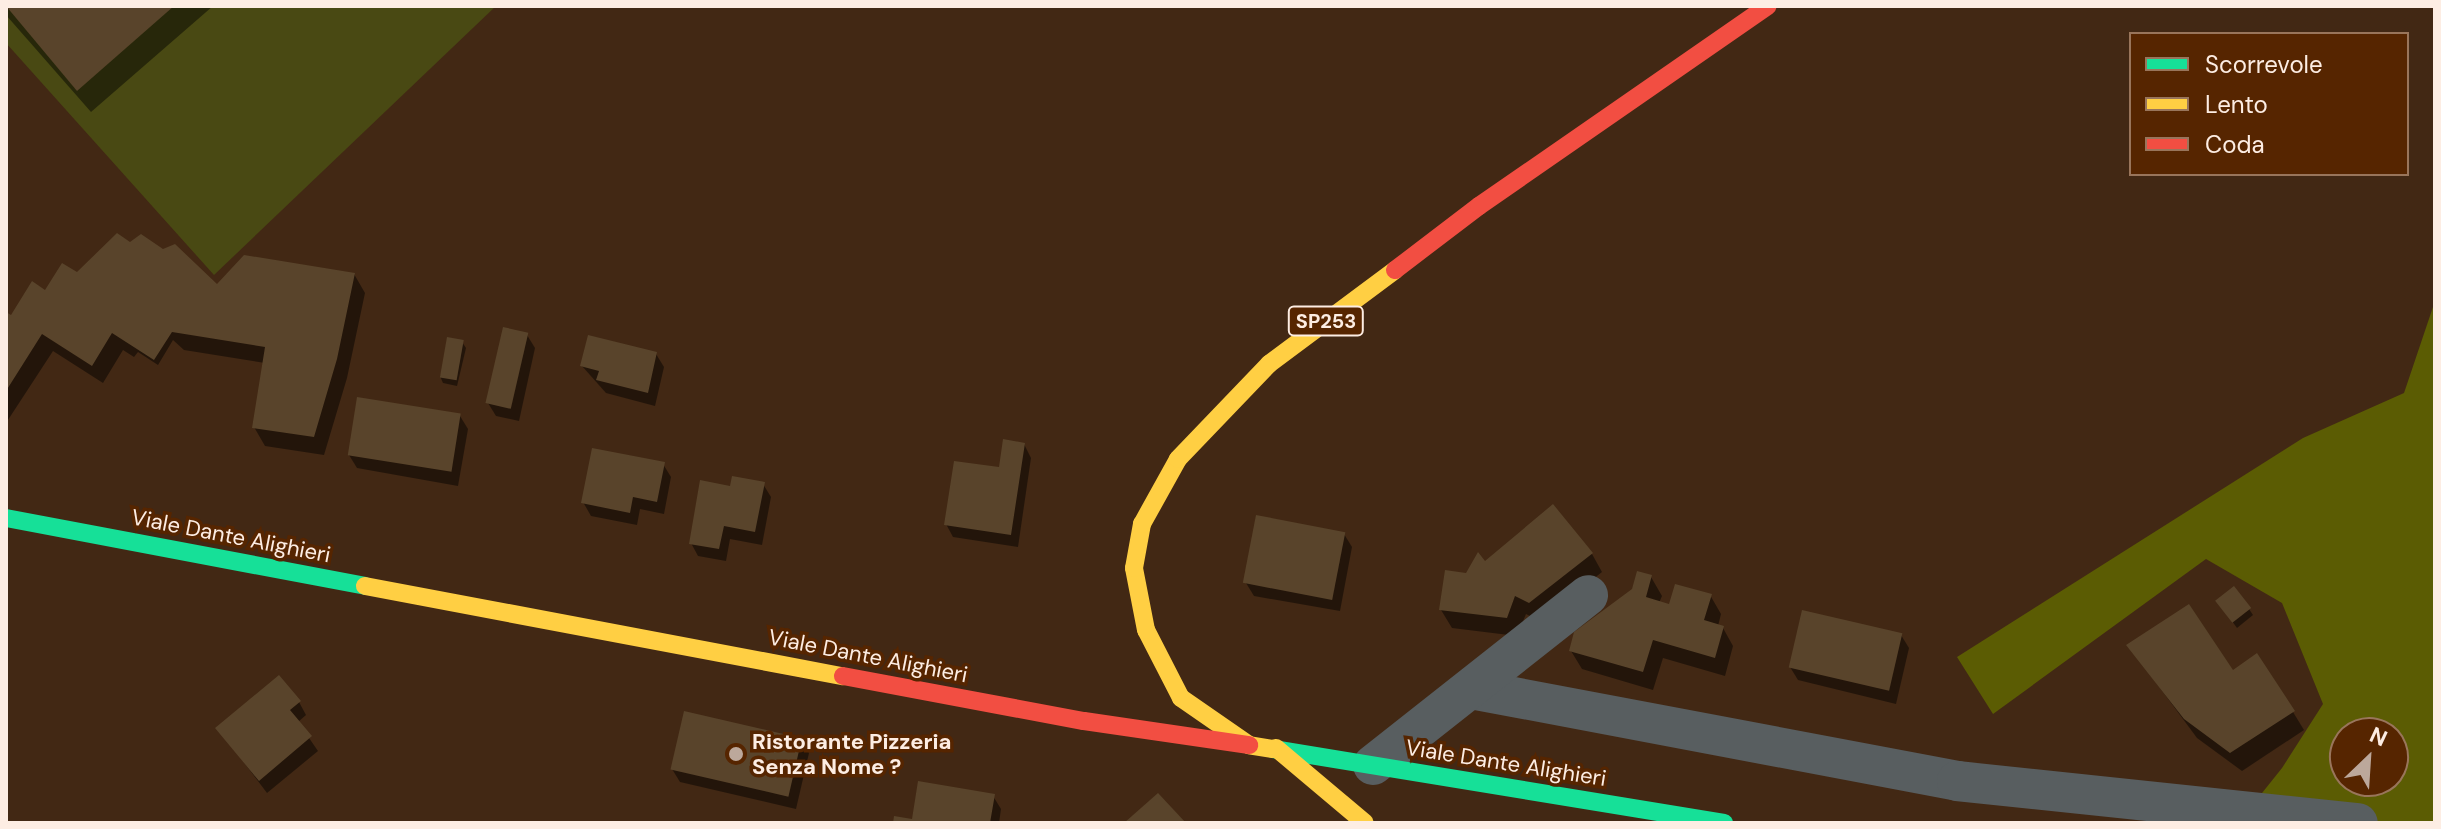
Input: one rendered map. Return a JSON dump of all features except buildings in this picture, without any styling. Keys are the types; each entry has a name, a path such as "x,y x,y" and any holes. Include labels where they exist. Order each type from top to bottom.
{"main road":[{"name":"SP253","path":"1249,745 1181,698 1146,630 1134,568 1142,524 1178,459 1269,364 1479,206 1768,6"},
{"name":"Viale Dante Alighieri","path":"6,518 1084,721 1275,747 1724,823"},
{"path":"1275,747 1365,823"},
{"path":"1576,819 1617,805"}],"street":[{"path":"1373,765 1588,595"},
{"path":"1471,689 1957,781 2358,823"}],"shaded area":[{"path":"6,6 496,6 214,275 6,43"},
{"path":"2435,301 2435,823 2238,823 2282,768 2323,704 2282,603 2206,559 1993,714 1957,657 2303,438 2404,393"}],"traffic: fast":[{"path":"6,518 365,586"},
{"path":"1273,749 1724,823"}],"traffic: slow":[{"path":"1273,749 1249,745 1181,698 1146,630 1134,568 1142,524 1178,459 1269,364 1395,270"},
{"path":"365,586 843,676"},
{"path":"1276,748 1365,823"}],"traffic: jam":[{"path":"1395,270 1479,206 1768,6"},
{"path":"843,676 1084,721 1249,745"}],"place":[{"name":"Ristorante Pizzeria Senza Nome ?","path":"736,754"}]}
